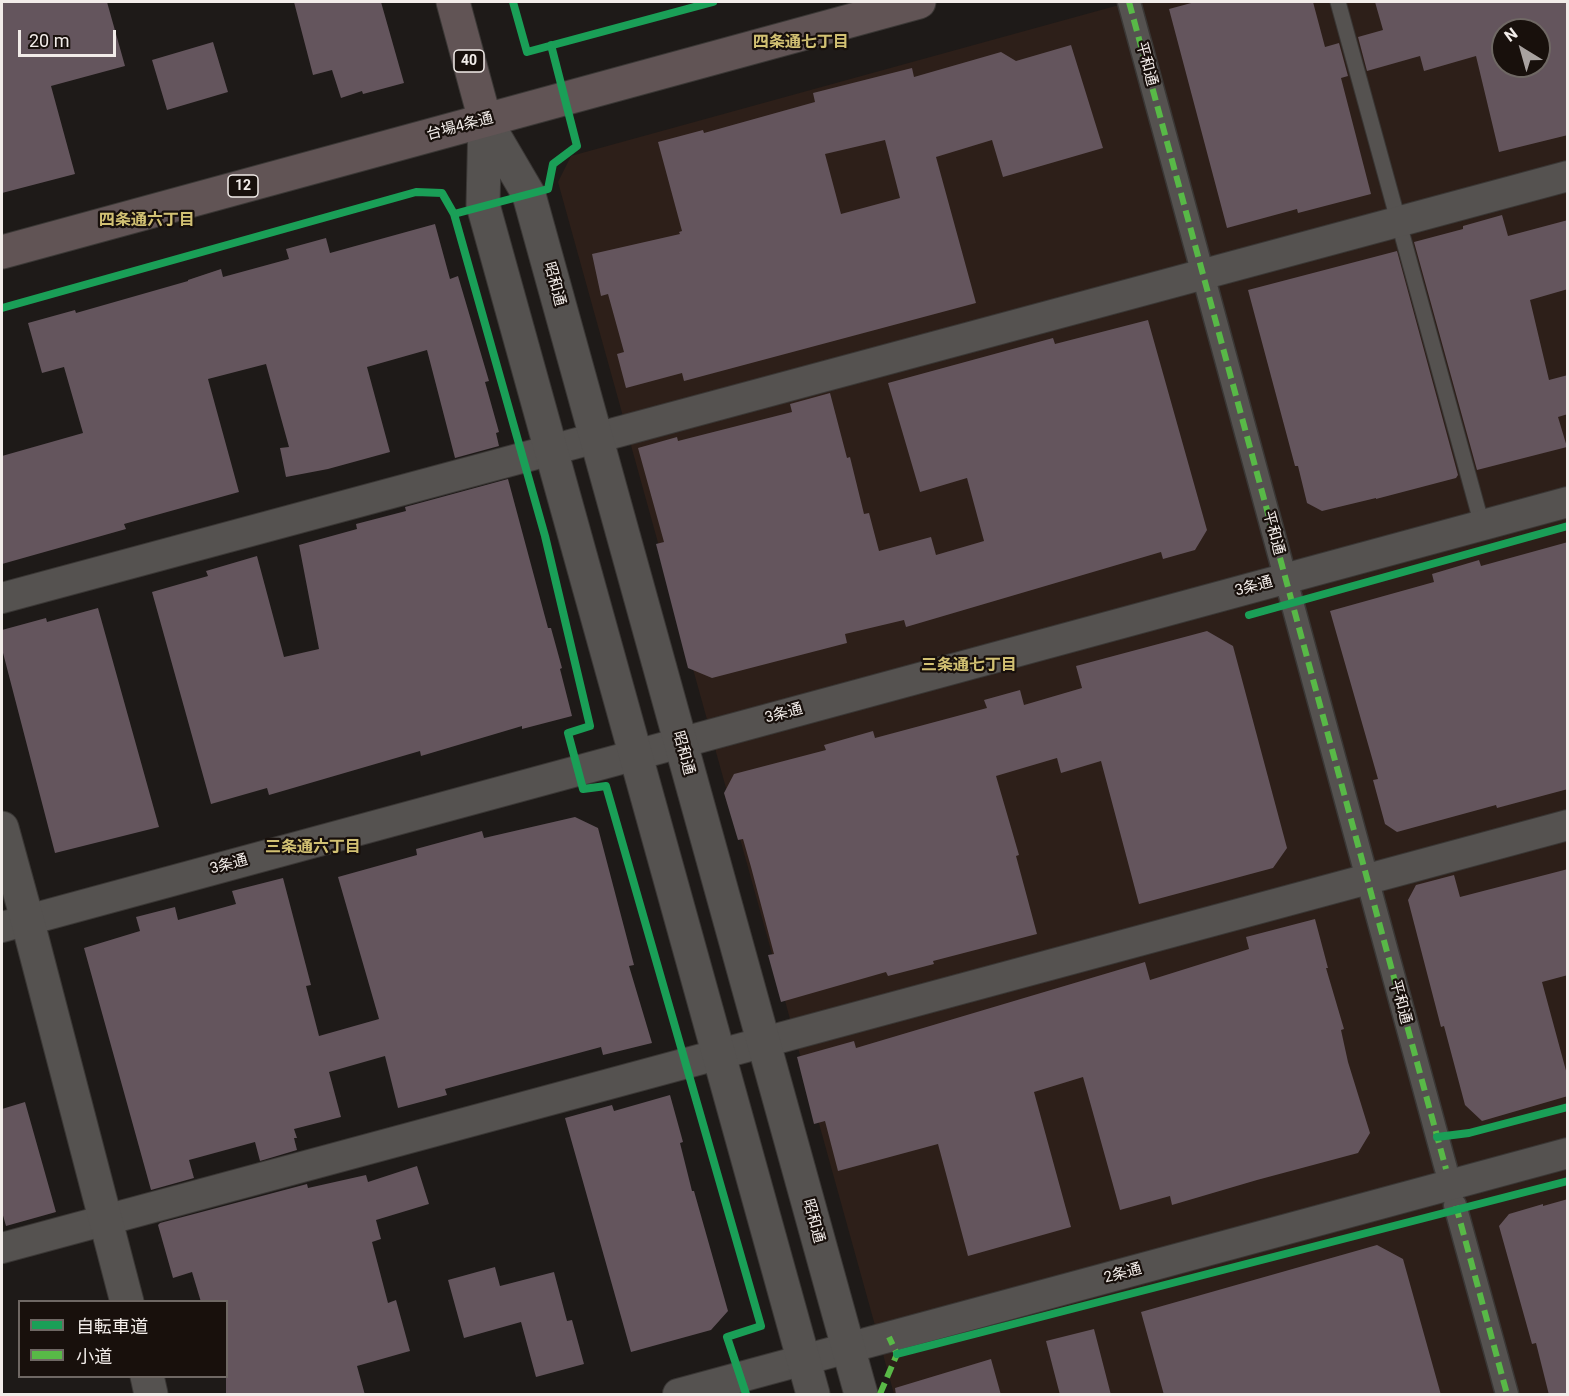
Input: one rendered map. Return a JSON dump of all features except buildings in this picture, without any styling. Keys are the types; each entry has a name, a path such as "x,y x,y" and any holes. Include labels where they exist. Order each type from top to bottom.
{"highway":[{"name":"昭和通","path":"453,2 485,120"},
{"name":"台場4条通","path":"2,252 919,2"}],"street":[{"name":"平和通","path":"1129,2 1446,1169"},
{"name":"昭和通","path":"485,120 529,195 861,1395"},
{"name":"昭和通","path":"485,120 483,205 813,1395"},
{"path":"2,598 1568,176"},
{"name":"3条通","path":"14,923 1568,502"},
{"path":"2,1248 1568,825"},
{"path":"2,828 14,923 105,1220 126,1300"},
{"name":"2条通","path":"678,1395 1568,1153"},
{"path":"1455,1205 1507,1395"},
{"path":"147,1378 152,1395"}],"lane":[{"path":"1338,2 1482,525"}],"shaded area":[{"path":"1130,2 1567,2 1567,1394 894,1394 558,182 571,156"}],"marked path":[{"path":"1129,2 1446,1169"},
{"path":"1456,1206 1507,1394"},
{"path":"880,1394 897,1354 889,1337"}],"cycle path":[{"path":"513,2 527,52 713,2"},
{"path":"454,214 548,189 553,164 577,146 551,45"},
{"path":"2,308 416,192 442,193 454,214 545,536 590,726 568,733 583,789 606,786 761,1326 727,1337 746,1394"},
{"path":"1249,615 1568,526"},
{"path":"1437,1137 1469,1133 1568,1107"},
{"path":"897,1354 1568,1181"}],"district":[{"name":"四条通七丁目","path":"801,43"},
{"name":"四条通六丁目","path":"147,221"},
{"name":"三条通七丁目","path":"969,666"},
{"name":"三条通六丁目","path":"313,848"}]}
